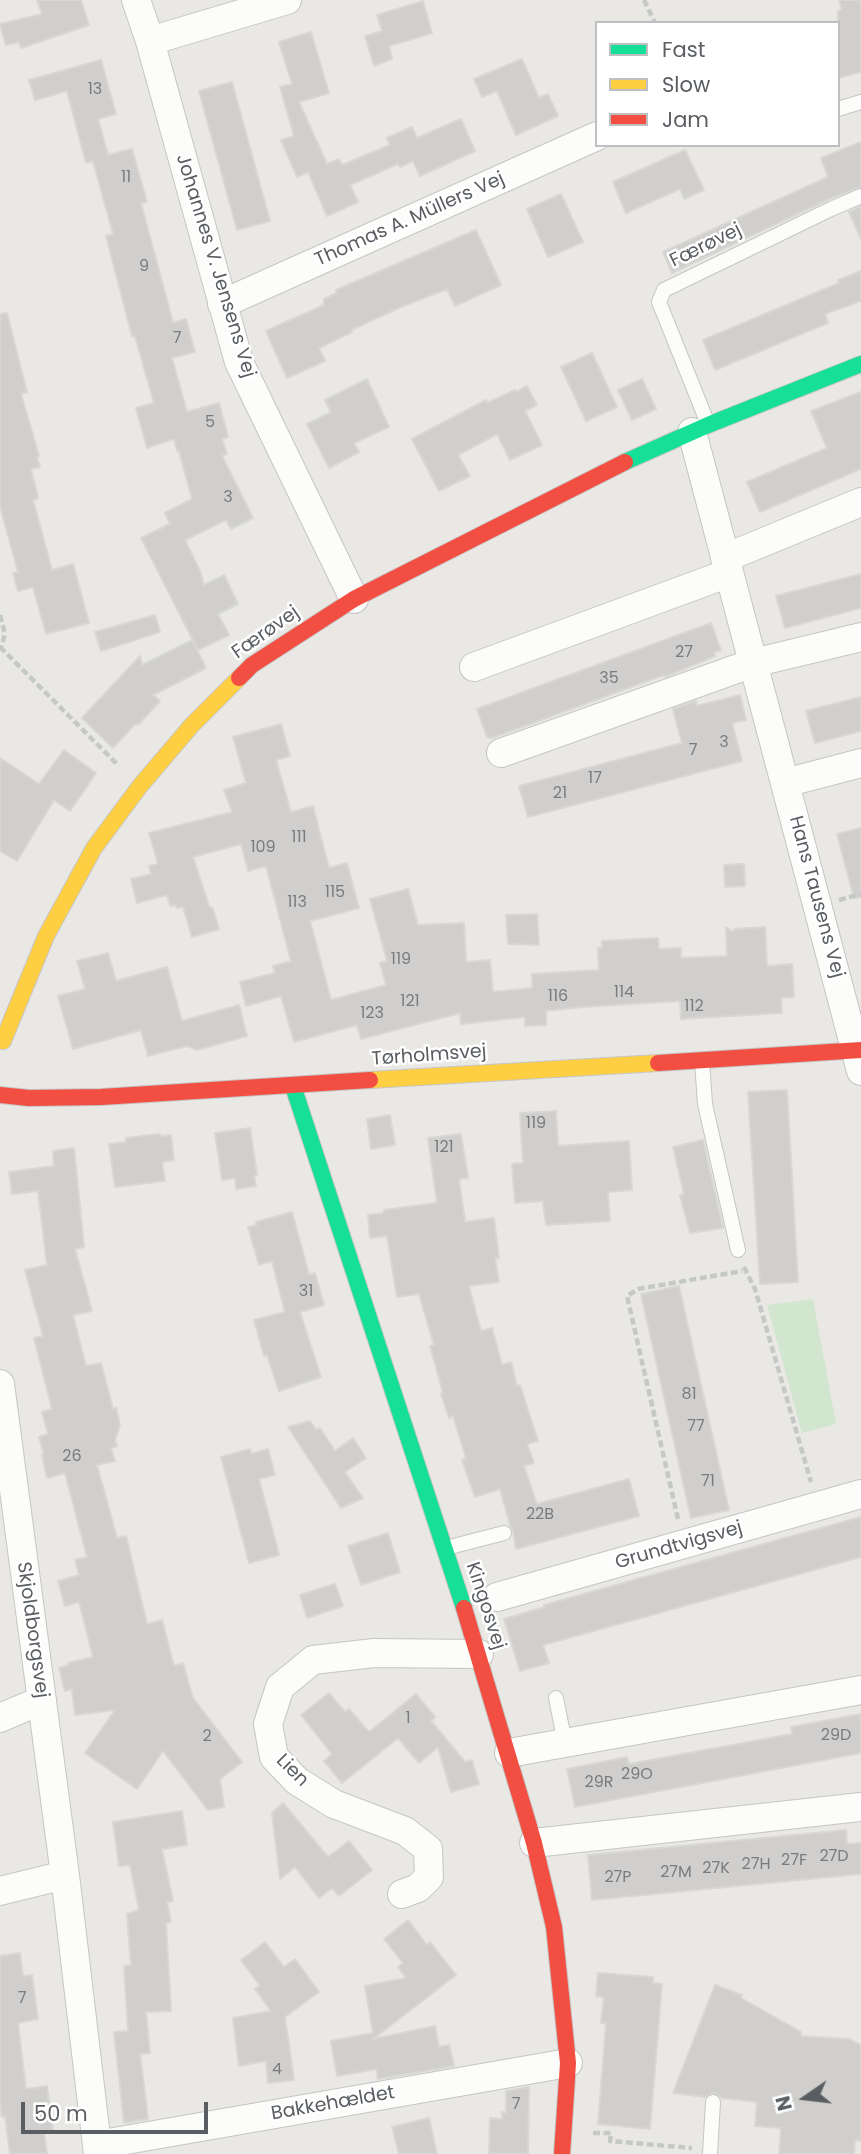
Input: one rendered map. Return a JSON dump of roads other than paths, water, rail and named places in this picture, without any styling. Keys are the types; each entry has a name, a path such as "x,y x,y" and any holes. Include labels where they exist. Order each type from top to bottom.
{"street":[{"name":"Johannes V. Jensens Vej","path":"136,0 150,41 239,362 354,598"},
{"path":"150,41 287,0"},
{"name":"Thomas A. Müllers Vej","path":"222,304 595,137"},
{"name":"Færøvej","path":"3,1041 46,936 94,848 139,786 192,725 252,665 354,598 625,461 861,364"},
{"name":"Hans Tausens Vej","path":"700,428 727,565 860,1057"},
{"path":"474,667 727,565 861,502"},
{"path":"500,752 753,663 861,637"},
{"path":"785,783 861,762"},
{"name":"Tørholmsvej","path":"0,1095 29,1098 101,1097 702,1060 860,1057"},
{"name":"Kingosvej","path":"293,1086 479,1654 534,1843 554,1927 568,2063 562,2154"},
{"name":"Skjoldborgsvej","path":"0,1384 65,1875 97,2149"},
{"name":"Grundtvigsvej","path":"497,1597 861,1494"},
{"name":"Lien","path":"402,1894 418,1888 429,1877 428,1849 405,1831 334,1804 297,1781 274,1757 268,1724 280,1687 313,1660 374,1653 479,1654"},
{"path":"509,1753 861,1690"},
{"path":"0,1718 42,1700"},
{"path":"534,1843 861,1807"},
{"path":"0,1891 65,1875"},
{"name":"Bakkehældet","path":"97,2149 568,2063"}],"lane":[{"path":"840,108 861,102"},
{"name":"Færøvej","path":"700,428 659,302 664,290 861,196"},
{"path":"702,1060 705,1104 738,1250"},
{"path":"444,1549 503,1533"},
{"path":"556,1698 565,1743"},
{"path":"710,2152 713,2102"}]}
